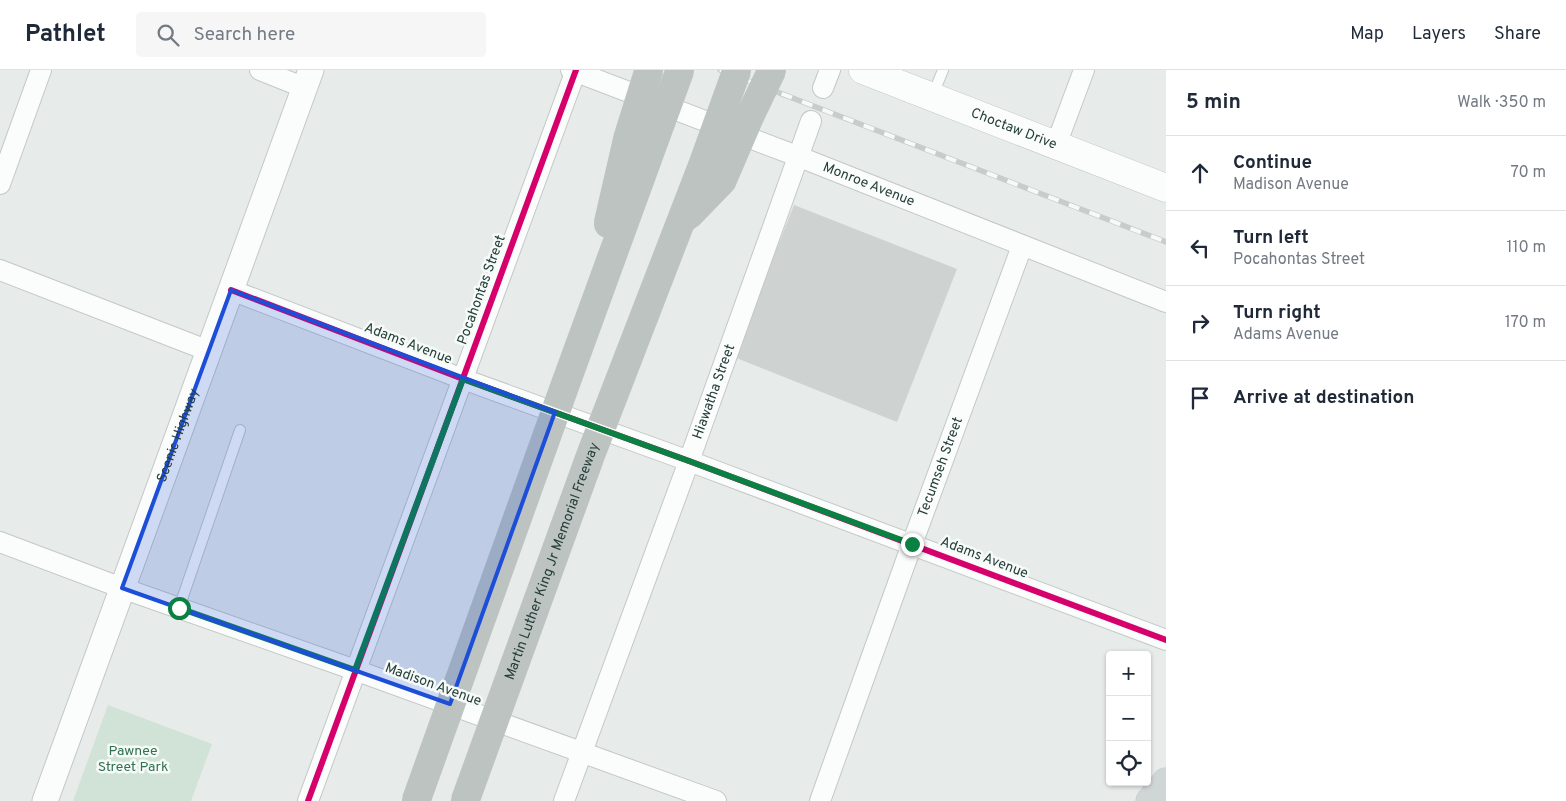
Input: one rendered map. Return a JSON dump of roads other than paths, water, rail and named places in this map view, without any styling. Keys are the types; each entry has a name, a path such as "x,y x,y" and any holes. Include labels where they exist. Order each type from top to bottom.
{"highway":[{"path":"578,350 628,137 649,70"},
{"path":"416,801 680,70"},
{"name":"Martin Luther King Jr Memorial Freeway","path":"465,801 591,454 737,70"},
{"path":"678,226 722,181 772,70"}],"main road":[{"name":"Choctaw Drive","path":"863,70 1166,188"},
{"path":"1150,801 1166,782"}],"street":[{"path":"0,184 41,70"},
{"path":"260,70 308,79"},
{"path":"1056,145 1084,70"},
{"name":"Monroe Avenue","path":"574,71 797,156 1166,302"},
{"name":"Pocahontas Street","path":"308,801 574,71"},
{"name":"Scenic Highway","path":"45,801 308,79"},
{"name":"Hiawatha Street","path":"564,801 811,121"},
{"name":"Tecumseh Street","path":"820,801 1022,246"},
{"path":"0,270 209,351"},
{"name":"Adams Avenue","path":"231,290 463,379 689,461 1166,640"},
{"name":"Madison Avenue","path":"0,542 122,588 716,801"}],"lane":[{"path":"932,97 943,70"},
{"path":"179,608 240,430"}],"railway":[{"path":"720,70 1166,242"}],"park label":[{"name":"Pawnee Street Park","path":"133,760"}]}
